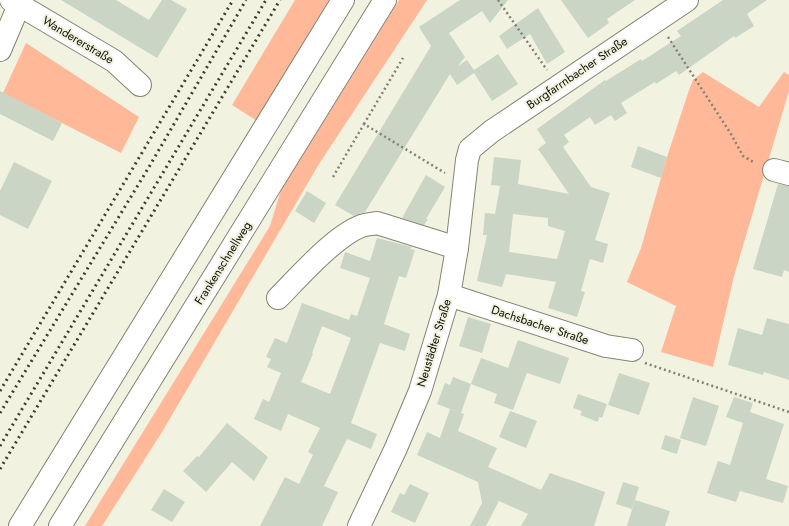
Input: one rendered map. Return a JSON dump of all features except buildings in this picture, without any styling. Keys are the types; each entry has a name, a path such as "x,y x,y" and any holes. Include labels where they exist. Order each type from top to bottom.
{"main road":[{"path":"20,526 343,0"},
{"name":"Frankenschnellweg","path":"60,526 385,0"},
{"name":"Burgfarrnbacher Straße","path":"470,149 514,115 687,0"},
{"path":"0,50 15,2"},
{"name":"Wandererstraße","path":"15,2 114,61 140,85"},
{"name":"Neustädter Straße","path":"359,526 396,448 420,392 449,295 457,248 467,160 470,149"},
{"path":"278,298 337,241 353,230 364,225 377,223 457,248"},
{"name":"Dachsbacher Straße","path":"449,295 606,346 632,350"}],"path":[{"path":"498,0 558,86"},
{"path":"657,20 731,134 742,156 760,166 782,172"},
{"path":"332,177 403,58"},
{"path":"364,124 455,179 464,182"},
{"path":"632,350 641,362 789,412"}],"shaded area":[{"path":"295,0 329,0 257,121 232,105"},
{"path":"399,0 427,0 319,164 162,432 102,526 85,526 270,226 281,190"},
{"path":"26,43 139,117 121,153 3,93"},
{"path":"703,72 759,107 784,72 789,75 789,91 734,276 713,367 661,352 676,306 627,282 641,248 667,157 689,90 693,80"}],"railway":[{"path":"0,391 233,0"},
{"path":"0,413 149,167 246,0"},
{"path":"0,446 266,0"},
{"path":"0,469 280,0"}]}
